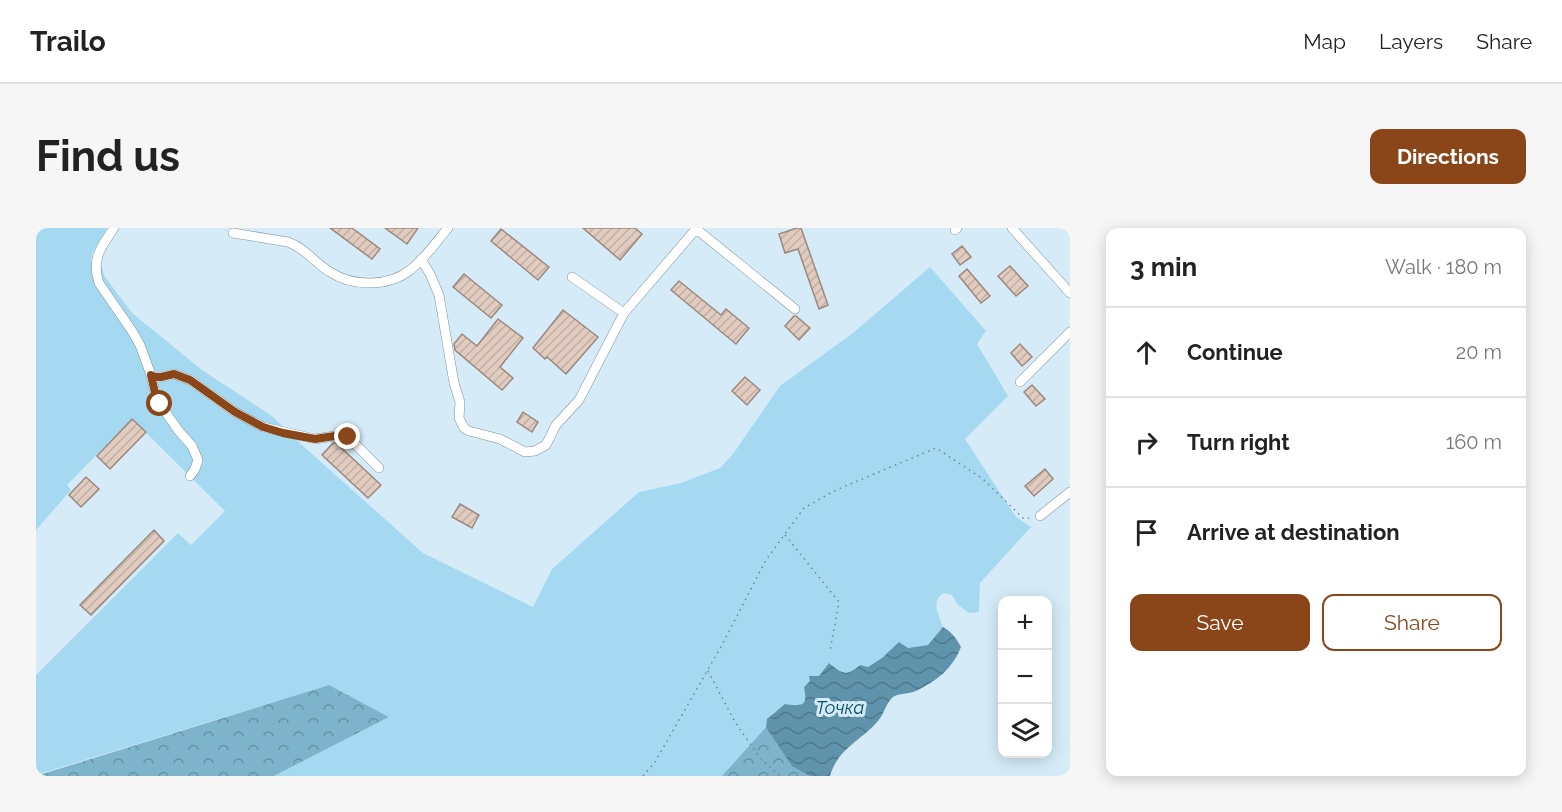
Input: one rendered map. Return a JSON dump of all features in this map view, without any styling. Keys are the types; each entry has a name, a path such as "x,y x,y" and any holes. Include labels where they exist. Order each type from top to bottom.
{"street":[{"path":"114,228 96,258 96,276 140,345 160,404 192,446 198,460 190,476"},
{"path":"233,233 288,242 296,245 333,274 358,282 382,282 399,278 412,269 448,228"},
{"path":"421,259 439,295 454,383 460,402 461,424 469,431 500,439 525,452 535,451 546,445 556,425 579,400 624,313 695,228 795,309"},
{"path":"1012,228 1070,293"},
{"path":"572,277 624,313"},
{"path":"1020,382 1070,332"},
{"path":"151,375 161,377 174,374 190,380 235,412 263,427 315,439 341,435 348,437 379,468"},
{"path":"1040,516 1070,492"}],"path":[{"path":"643,776 655,762 708,670 766,560 804,508 836,490 936,448 983,479 1024,519 1040,516"},
{"path":"785,534 839,602 830,651"},
{"path":"708,670 735,722 760,758 780,776"}],"shaded area":[{"path":"36,228 107,228 93,251 91,261 101,265 105,277 132,313 202,370 272,416 423,553 533,607 552,569 639,492 681,483 720,468 733,454 780,386 853,333 930,267 986,331 977,344 1008,396 965,439 1016,517 1031,527 980,583 979,612 969,613 957,604 952,595 944,593 936,604 943,627 928,645 896,652 868,667 860,665 848,673 842,672 830,663 820,675 804,687 805,703 803,705 786,704 773,714 766,727 722,776 274,776 389,717 329,685 36,775 36,675 178,533 191,545 225,511 132,419 67,485 71,490 36,530"}],"green space":[{"path":"329,685 389,717 274,776 36,776"},
{"path":"766,727 810,776 722,776"}],"water":[{"name":"Точка","path":"943,627 954,636 961,647 954,661 943,673 916,691 893,697 878,721 838,758 830,776 810,776 792,766 766,727 767,719 785,704 803,704 804,687 810,681 809,676 819,676 829,663 844,673 860,665 868,667 899,642 908,648 928,645"}],"building":[{"path":"330,228 352,228 380,249 372,259"},
{"path":"385,228 418,228 407,244"},
{"path":"583,228 635,228 642,234 620,260"},
{"path":"801,228 828,305 819,309 798,249 785,253 779,234"},
{"path":"501,229 549,267 538,280 491,241"},
{"path":"962,246 971,257 960,265 952,254"},
{"path":"1010,266 1028,286 1016,296 998,276"},
{"path":"967,269 990,296 981,303 959,276"},
{"path":"464,274 502,305 491,318 453,287"},
{"path":"679,281 721,315 726,309 749,328 736,344 671,290"},
{"path":"563,310 598,337 566,374 533,348"},
{"path":"794,316 810,328 799,340 785,326"},
{"path":"498,319 523,338 500,367 513,378 502,390 455,350 454,344 462,334 477,346"},
{"path":"1020,344 1032,357 1022,366 1011,353"},
{"path":"745,377 760,390 747,405 732,391"},
{"path":"1032,385 1045,399 1036,406 1024,392"},
{"path":"523,412 538,422 532,432 517,422"},
{"path":"132,419 146,432 110,469 97,456"},
{"path":"333,443 336,443 381,485 368,498 322,455"},
{"path":"1045,469 1053,479 1034,496 1025,486"},
{"path":"86,477 99,489 81,507 69,495"},
{"path":"460,504 479,515 472,528 452,517"},
{"path":"154,530 164,541 91,615 80,605"}],"route":[{"path":"160,404 151,375 161,377 174,374 190,380 235,412 263,427 315,439 341,435 348,437"}]}
